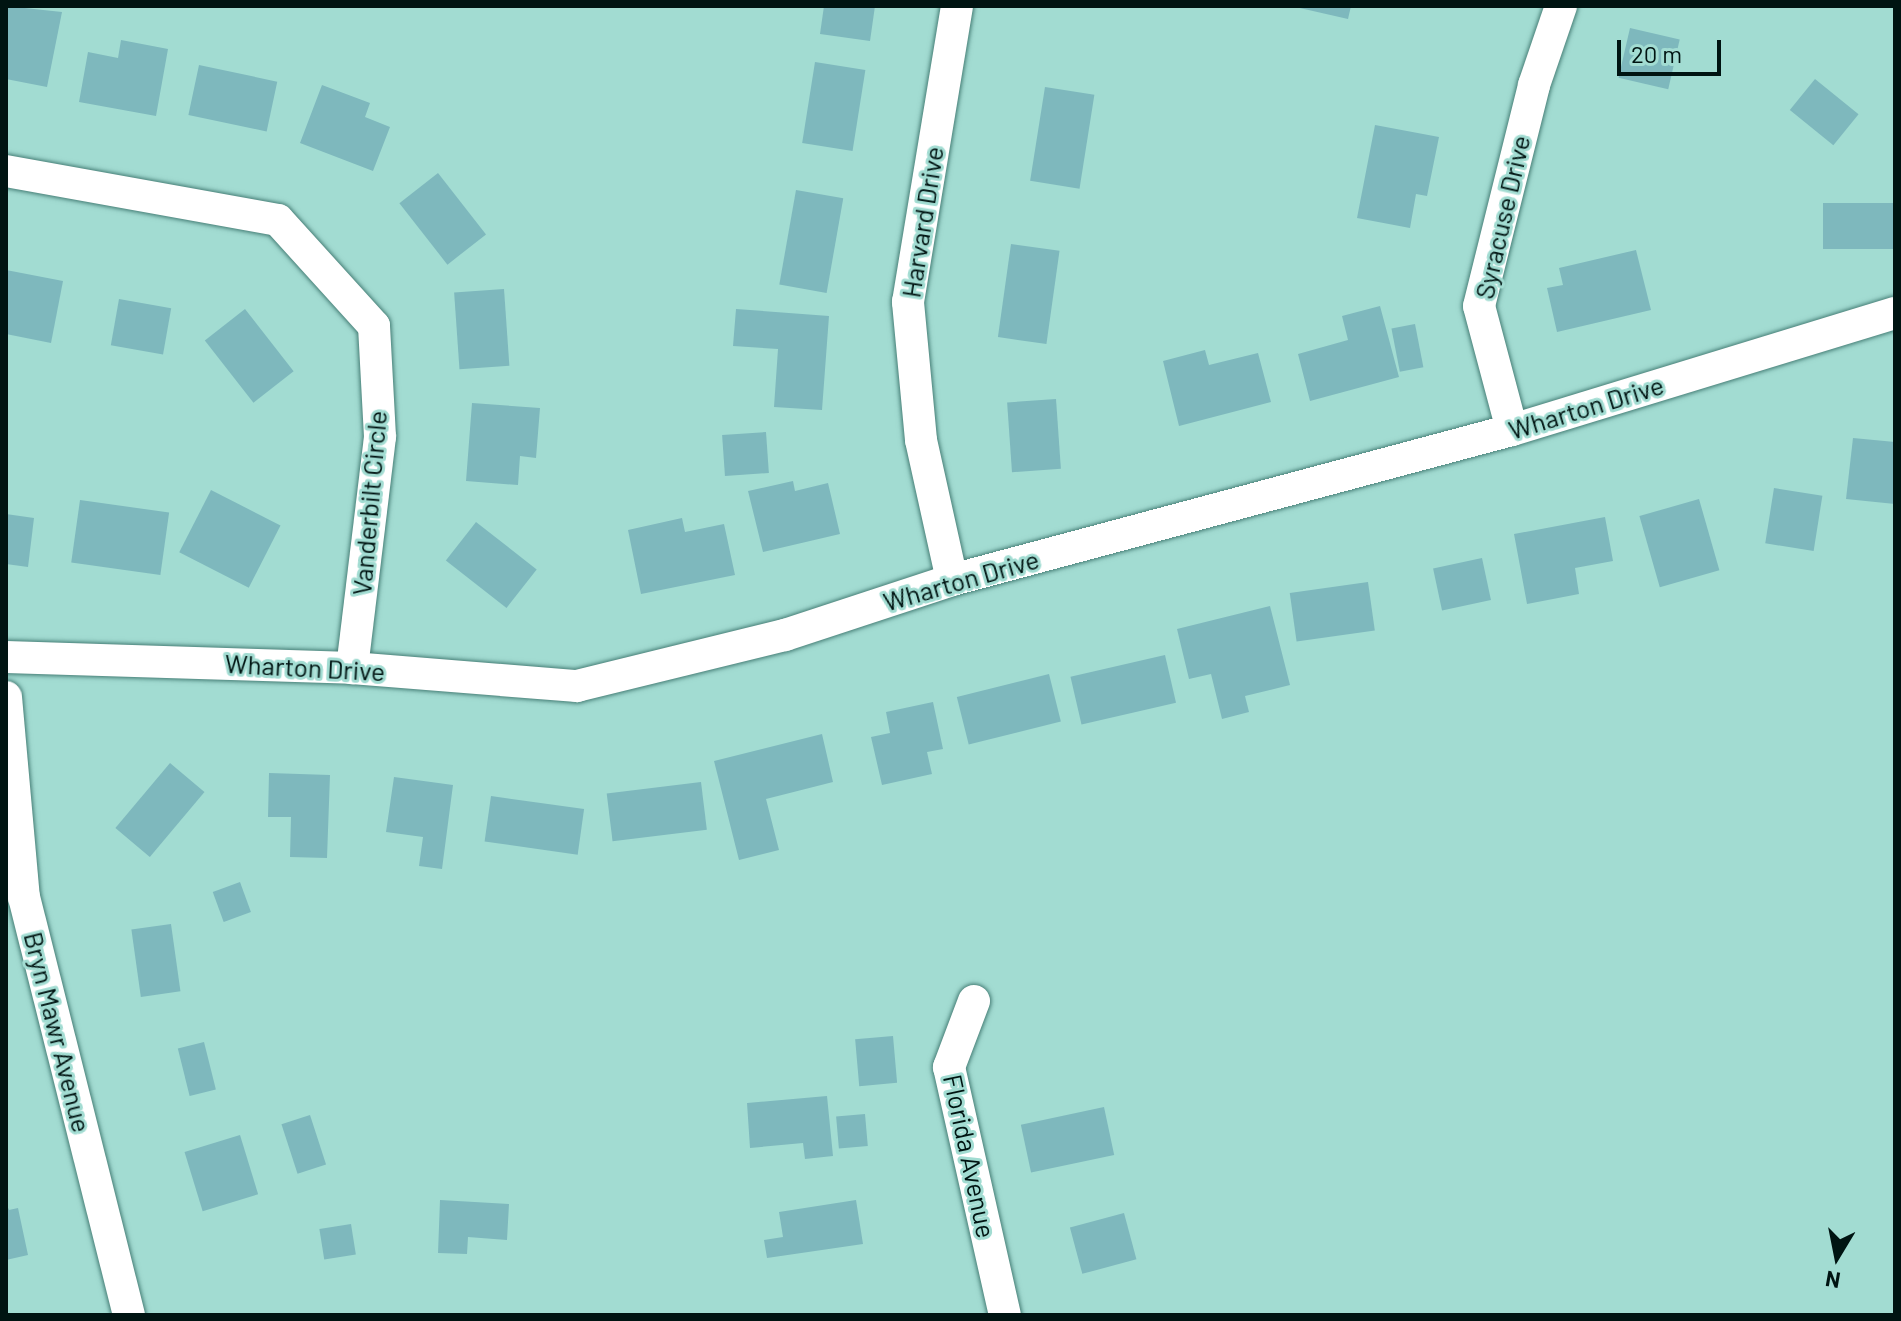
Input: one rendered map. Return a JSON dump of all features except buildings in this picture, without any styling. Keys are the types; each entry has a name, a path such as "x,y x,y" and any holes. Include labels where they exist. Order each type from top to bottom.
{"street":[{"name":"Harvard Drive","path":"952,580 921,440 908,302 957,6"},
{"name":"Syracuse Drive","path":"1512,430 1479,306 1534,85 1561,6"},
{"name":"Vanderbilt Circle","path":"6,171 278,220 374,326 380,437 352,668"},
{"name":"Wharton Drive","path":"6,657 352,668 577,686 785,635 952,580 1512,430 1895,313"},
{"name":"Bryn Mawr Avenue","path":"6,697 24,897 129,1315"},
{"name":"Florida Avenue","path":"974,1001 949,1067 1005,1315"}]}
